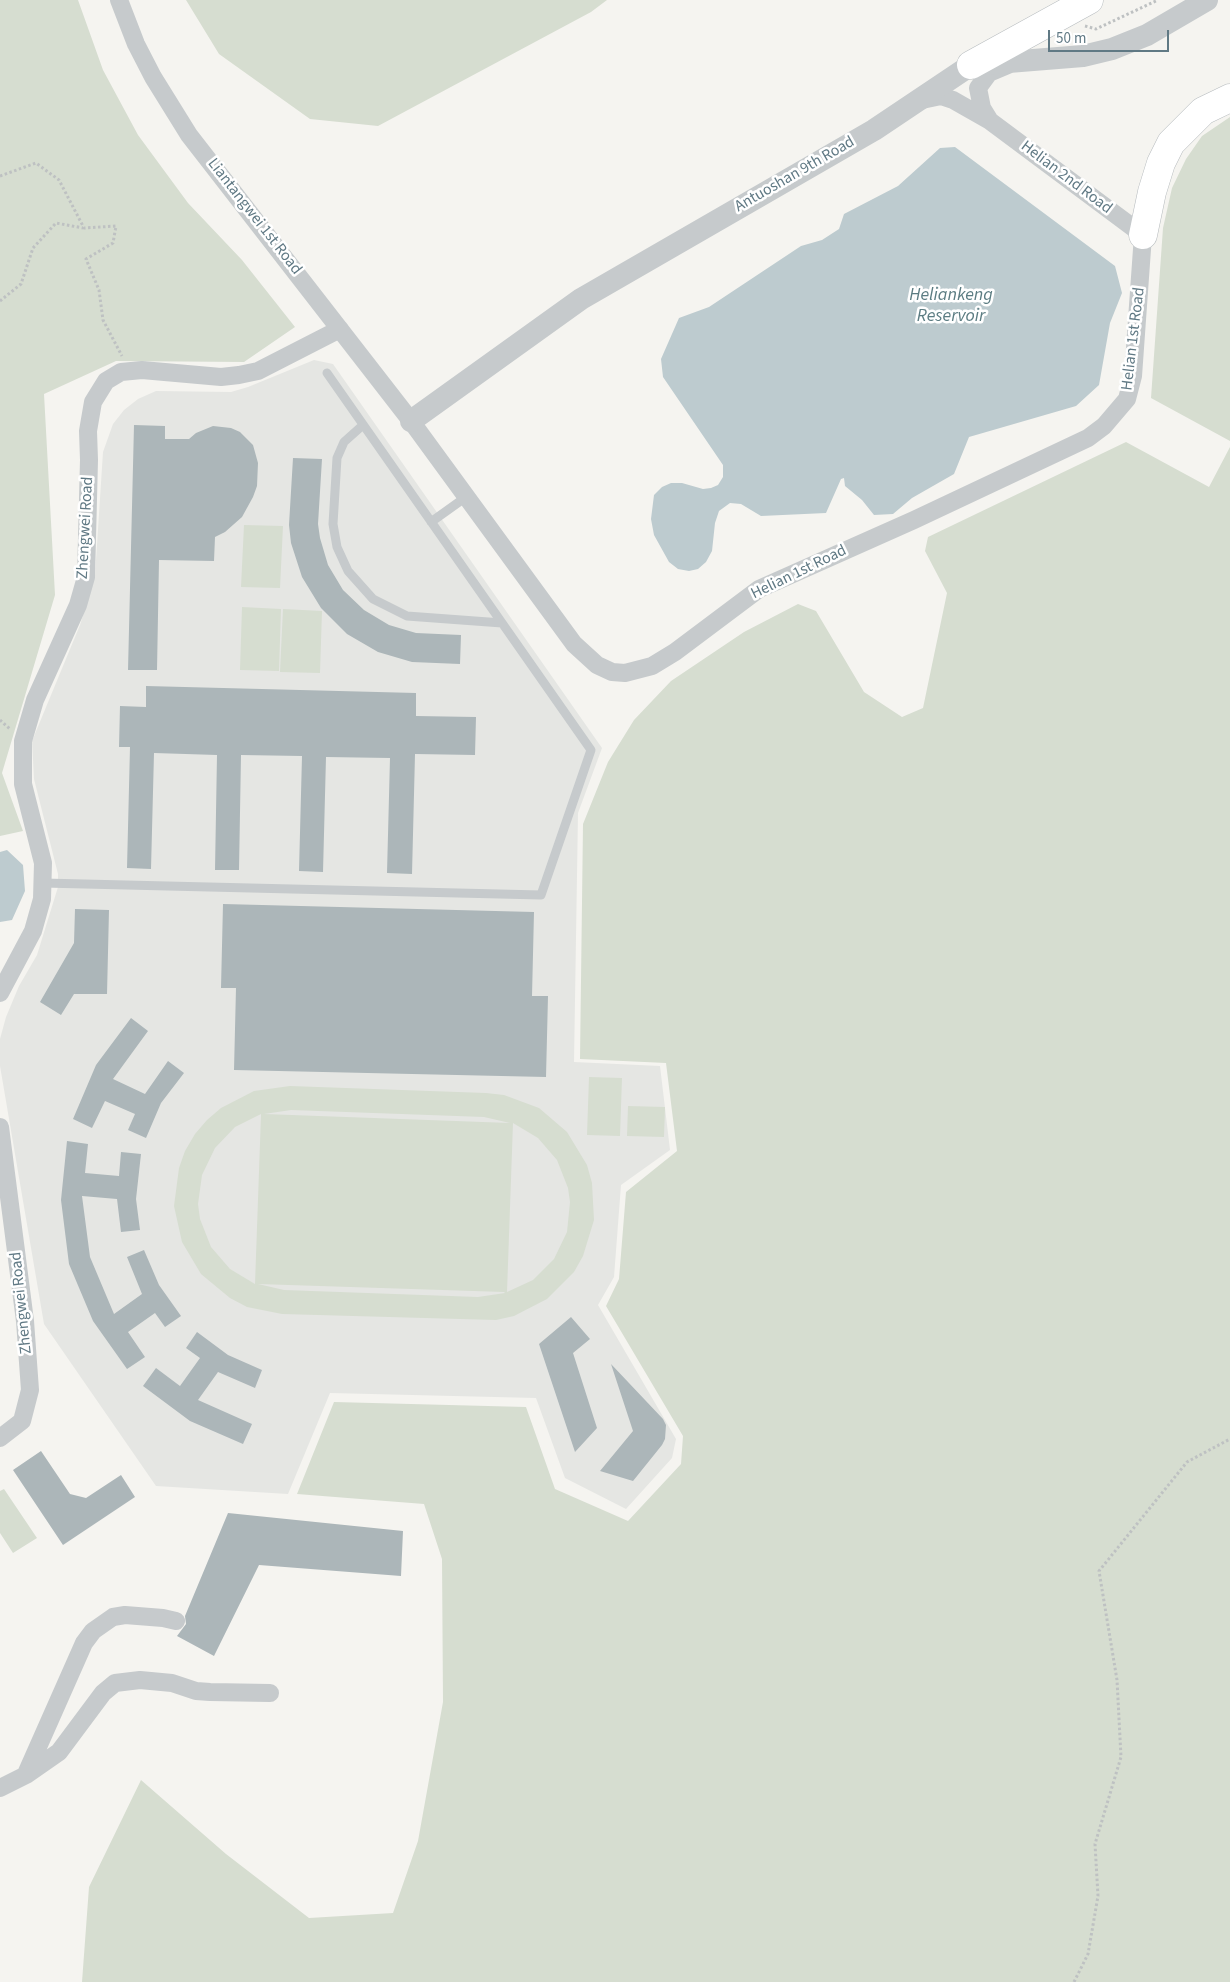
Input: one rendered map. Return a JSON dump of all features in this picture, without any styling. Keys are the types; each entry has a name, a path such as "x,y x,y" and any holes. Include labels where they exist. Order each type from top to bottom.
{"main road":[{"path":"971,65 1089,0"},
{"path":"1143,235 1154,184 1161,163 1172,143 1203,111 1230,98"}],"street":[{"name":"Liantangwei 1st Road","path":"119,0 136,44 170,106 411,421"},
{"path":"971,65 1083,56 1112,49 1147,35 1207,0"},
{"name":"Helian 2nd Road","path":"990,121 979,98 978,88 989,73 1018,61"},
{"name":"Antuoshan 9th Road","path":"411,421 581,299 874,130 922,100 971,65"},
{"name":"Helian 2nd Road","path":"922,100 941,96 953,100 990,121 1143,235"},
{"name":"Helian 1st Road","path":"411,421 574,644 597,665 612,672 625,673 652,666 675,652 759,589 932,512 1088,438 1104,426 1127,399 1133,376 1143,235"},
{"name":"Zhengwei Road","path":"0,993 33,931 42,899 44,883 39,844 23,784 23,741 34,700 78,606 86,577 89,470 88,430 92,402 106,381 121,372 142,370 221,377 239,375 258,371 340,329"},
{"name":"Zhengwei Road","path":"0,1127 26,1321 30,1390 22,1422 0,1438"},
{"path":"26,1775 84,1643 93,1631 113,1617 125,1614 176,1621"},
{"path":"0,1788 26,1775 58,1752 102,1693 115,1683 140,1680 172,1683 196,1691 270,1693"}],"lane":[{"path":"44,883 541,895 591,750 327,373"},
{"path":"364,426 344,442 337,458 333,524 337,547 348,571 373,599 406,616 502,623"},
{"path":"431,522 466,497"}],"path":[{"path":"1096,29 1158,0"},
{"path":"0,176 36,163 59,180 84,228"},
{"path":"0,300 21,284 33,248 56,223 84,228 116,226 113,243 86,259 99,290 103,320 123,358"},
{"path":"1074,1982 1088,1954 1098,1896 1095,1844 1121,1757 1117,1680 1099,1571 1187,1462 1230,1439"}],"shaded area":[{"path":"0,0 78,0 103,70 138,135 188,203 242,260 295,327 244,362 116,361 44,394 55,595 2,773 23,831 0,836"},
{"path":"186,0 607,0 591,12 378,126 310,119 219,54"},
{"path":"1230,117 1230,441 1151,398 1163,228 1172,188 1186,159 1202,136"},
{"path":"314,360 333,364 602,748 578,813 574,1062 660,1066 670,1150 621,1185 614,1277 598,1305 676,1439 672,1458 626,1509 565,1478 536,1398 330,1393 288,1494 156,1486 44,1324 0,1066 0,1039 6,1017 19,986 37,955 58,887 58,874 34,779 32,741 80,625 95,576 103,452 113,424 124,410 138,399 156,391 231,392"},
{"path":"1126,442 1209,487 1230,447 1230,1982 82,1982 89,1887 141,1780 226,1854 309,1918 393,1913 418,1841 443,1702 442,1559 424,1504 297,1494 334,1402 526,1407 555,1489 628,1521 681,1464 683,1436 606,1306 619,1279 626,1192 677,1151 666,1063 580,1059 583,824 608,762 634,720 671,681 744,632 798,604 816,611 864,692 902,717 923,708 947,593 925,551 928,537"},
{"path":"244,525 283,526 280,588 241,587"},
{"path":"242,607 281,609 279,671 240,670"},
{"path":"283,609 322,611 320,673 280,672"},
{"path":"589,1077 622,1078 620,1136 587,1135"},
{"path":"290,1086 486,1093 504,1095 539,1108 567,1132 587,1165 592,1183 594,1220 583,1256 574,1272 547,1299 514,1316 496,1320 282,1314 247,1307 230,1298 201,1274 182,1242 174,1206 179,1168 185,1151 195,1134 221,1108 254,1091","holes":["291,1110 484,1117 510,1123 264,1114","261,1114 255,1284 230,1269 211,1247 200,1219 198,1204 202,1175 215,1148 235,1127","513,1123 538,1138 557,1160 568,1188 570,1202 567,1232 554,1259 533,1280 507,1292","258,1284 505,1293 478,1297 284,1290"]},
{"path":"628,1106 665,1107 664,1137 627,1136"},
{"path":"4,1489 37,1538 13,1553 0,1533 0,1491"}],"water":[{"name":"Heliankeng Reservoir","path":"955,147 1115,266 1122,293 1110,323 1099,385 1076,406 969,437 954,474 912,498 893,514 874,515 862,500 845,486 844,478 841,479 826,513 761,516 741,504 730,503 719,511 715,523 712,551 706,562 698,569 689,571 678,569 669,562 654,535 651,519 654,495 662,487 671,483 682,483 703,489 711,488 718,485 723,477 723,465 663,377 661,359 679,318 709,307 801,246 822,240 839,229 844,214 898,186 940,148"},
{"path":"7,850 23,865 25,891 12,920 0,922 0,852"}],"building":[{"path":"134,425 165,426 165,439 189,439 196,433 213,426 231,428 240,432 253,445 258,463 257,486 253,497 242,517 225,532 215,537 214,561 159,560 157,670 128,670"},
{"path":"293,458 322,459 318,524 320,538 328,565 343,590 364,610 389,625 416,633 461,635 460,664 412,662 378,652 347,634 321,608 302,577 291,543 289,525"},
{"path":"146,686 416,693 416,716 476,717 475,755 415,754 412,874 387,873 390,758 326,757 323,872 299,871 302,756 241,755 239,870 215,870 217,755 154,753 151,869 127,868 130,747 119,747 120,706 146,707"},
{"path":"223,904 534,912 532,996 548,996 546,1077 234,1070 236,988 221,988"},
{"path":"75,909 109,910 107,994 74,994 61,1015 40,1002 74,943"},
{"path":"131,1018 148,1031 113,1079 145,1094 168,1061 184,1073 161,1103 146,1138 128,1130 135,1114 105,1101 92,1128 73,1119 96,1065"},
{"path":"67,1141 88,1144 85,1173 119,1176 121,1152 141,1154 136,1199 140,1230 121,1232 117,1199 82,1196 90,1257 114,1314 142,1294 127,1257 144,1250 159,1285 181,1316 165,1327 155,1313 128,1332 145,1357 127,1369 93,1321 69,1264 61,1200"},
{"path":"571,1317 590,1339 573,1353 597,1428 575,1452 539,1344"},
{"path":"197,1332 228,1355 262,1370 255,1388 218,1372 198,1400 252,1424 243,1444 190,1421 143,1386 156,1368 180,1386 200,1358 186,1348"},
{"path":"611,1364 663,1419 666,1425 665,1439 662,1445 633,1481 600,1471 633,1431"},
{"path":"41,1451 70,1494 86,1498 121,1475 135,1497 63,1545 13,1470"},
{"path":"228,1513 403,1531 401,1576 259,1565 214,1656 177,1636 186,1624 185,1616"}]}
